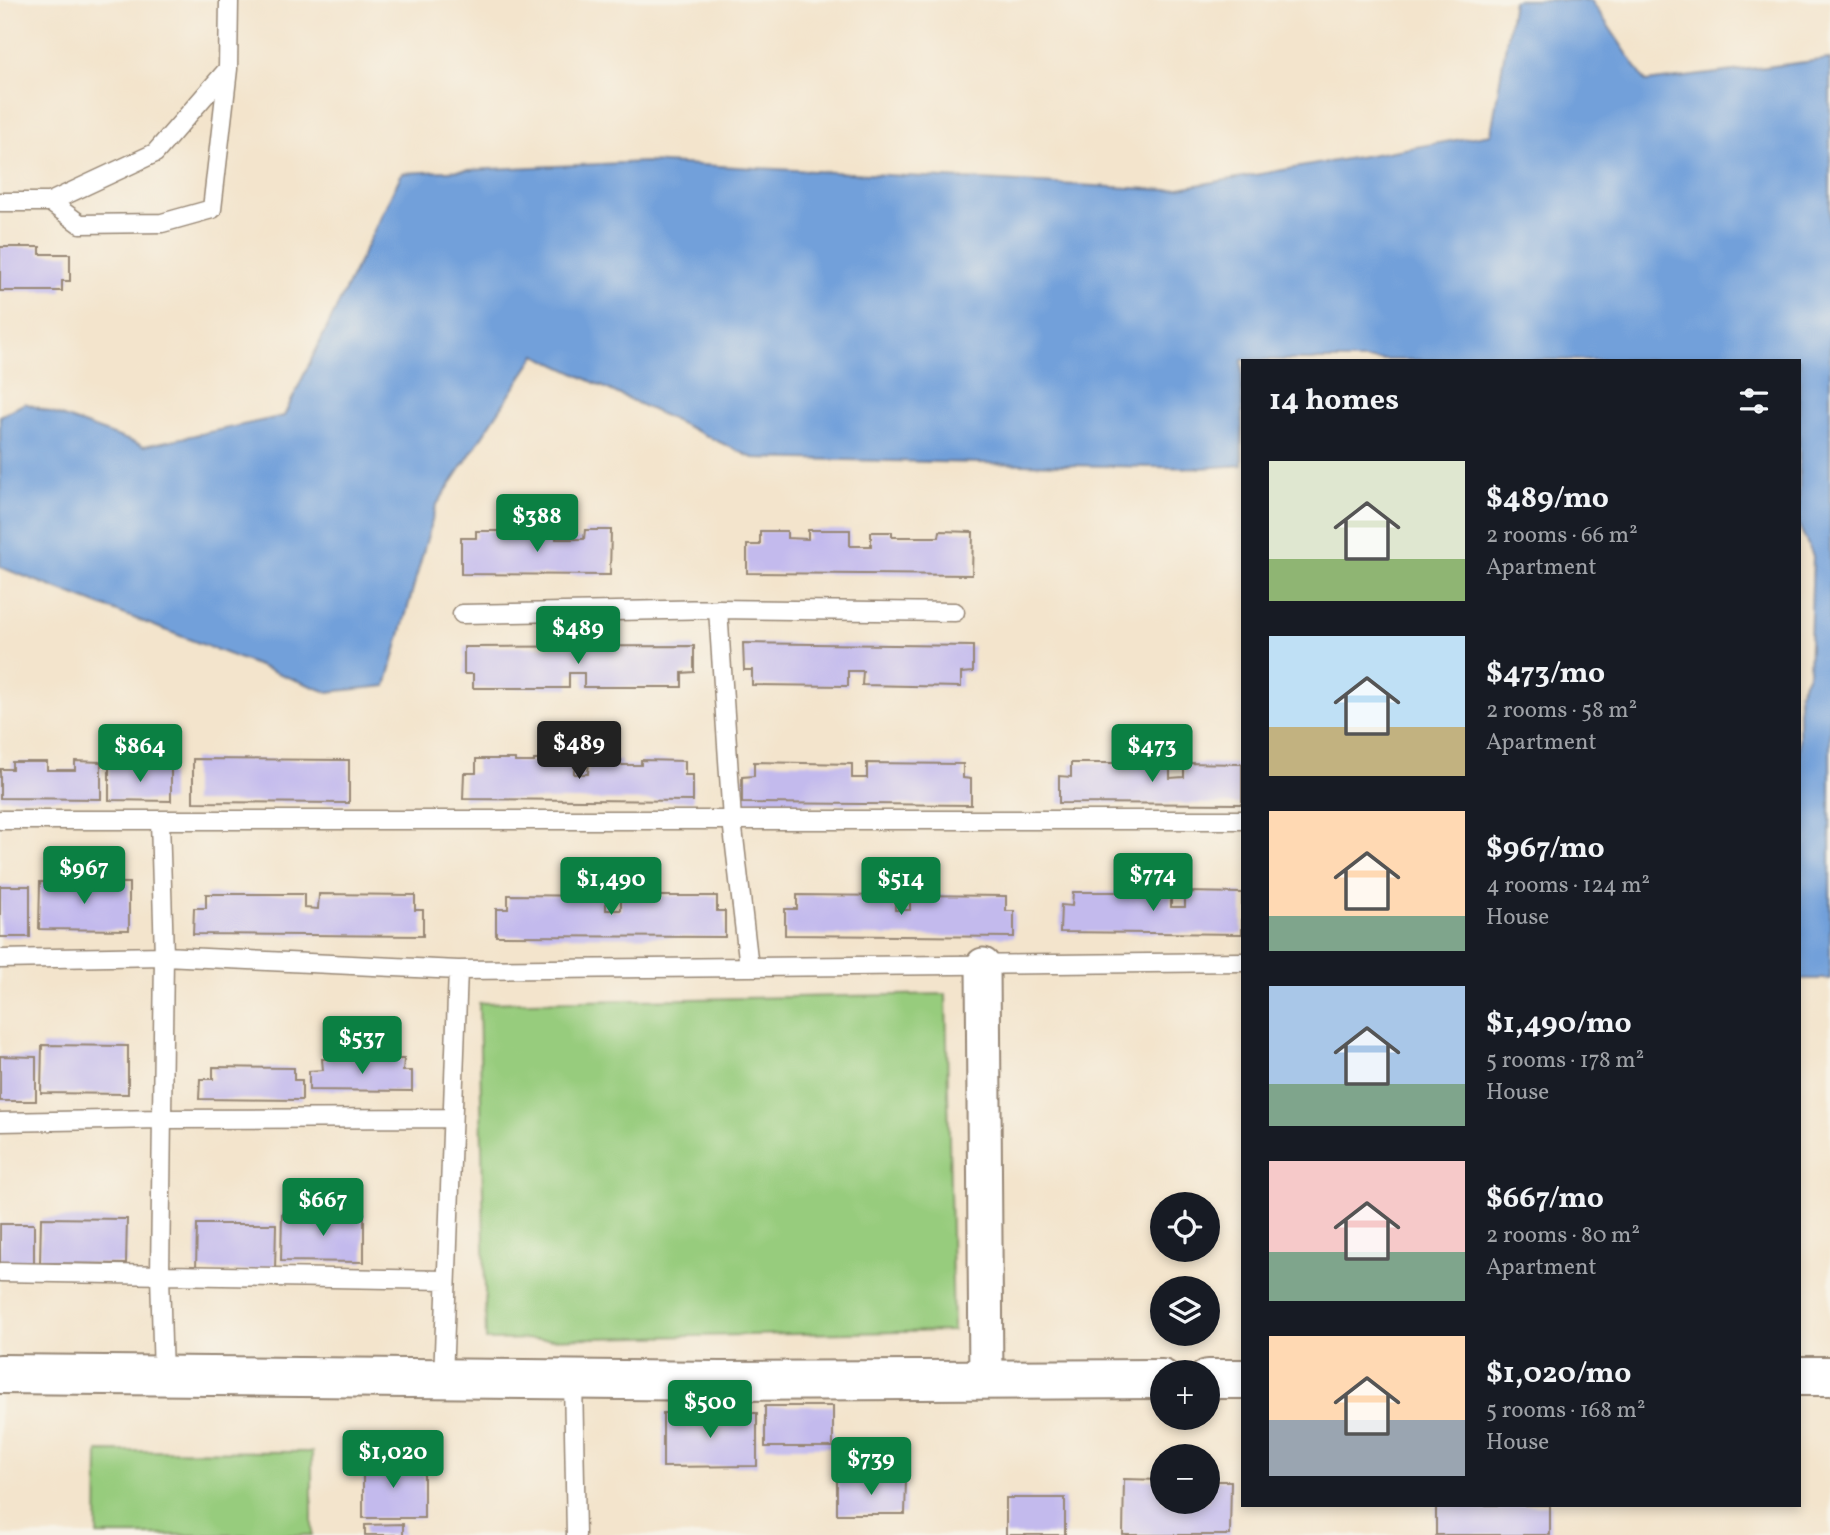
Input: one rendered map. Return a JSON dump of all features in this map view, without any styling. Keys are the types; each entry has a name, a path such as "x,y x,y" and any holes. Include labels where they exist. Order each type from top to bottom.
{"street":[{"path":"983,965 986,1380"},
{"path":"0,1374 573,1380 1150,1379"},
{"path":"1801,1376 1830,1376"},
{"path":"1220,1379 1241,1379"}],"lane":[{"path":"50,202 80,224 162,223 212,209 228,69 229,0"},
{"path":"0,202 50,202 155,153 228,69"},
{"path":"718,609 732,820 749,967"},
{"path":"461,614 718,609 956,612"},
{"path":"0,820 1241,820"},
{"path":"160,820 164,956 160,1275 163,1376"},
{"path":"0,959 164,956 458,970 1241,962"},
{"path":"443,1378 458,970"},
{"path":"0,1122 451,1118"},
{"path":"0,1272 446,1280"},
{"path":"573,1380 576,1535"}],"green space":[{"path":"946,994 953,1331 486,1340 479,1003"},
{"path":"98,1451 312,1452 312,1535 97,1535"}],"water":[{"path":"1591,0 1646,82 1830,59 1830,979 1801,979 1801,688 1809,672 1813,556 1801,530 1801,359 1241,359 1241,465 1201,468 753,458 536,355 436,506 386,686 327,692 0,567 0,416 25,403 144,446 284,416 402,173 645,162 1168,190 1491,134 1513,1"}],"building":[{"path":"0,247 40,247 40,254 70,254 70,281 62,281 62,291 0,291"},
{"path":"522,530 556,531 556,539 584,539 585,530 611,530 610,575 461,574 461,538 476,538 476,531 501,531 501,538 521,538"},
{"path":"808,530 850,530 850,546 871,546 871,532 892,532 892,537 939,537 940,531 973,532 972,575 747,573 747,545 760,545 760,531 787,531 787,538 808,539"},
{"path":"743,643 973,646 973,672 961,673 961,687 862,685 863,671 848,671 848,686 752,685 752,670 744,670"},
{"path":"694,646 694,672 682,673 682,687 584,687 584,673 569,673 569,688 473,688 473,674 464,674 464,647"},
{"path":"193,759 349,760 349,803 193,802"},
{"path":"476,759 515,759 515,762 574,760 574,774 588,774 589,760 621,760 621,765 641,765 641,760 685,761 685,775 693,775 693,801 463,799 464,773 476,773"},
{"path":"75,761 101,762 101,799 0,798 0,769 12,769 12,762 47,762 47,770 75,770"},
{"path":"754,762 852,764 852,778 867,778 867,763 963,764 963,778 971,779 971,805 742,803 742,777 754,776"},
{"path":"1071,763 1170,763 1170,778 1184,777 1184,763 1241,764 1241,804 1059,803 1059,776 1071,777"},
{"path":"109,766 171,767 171,801 109,800"},
{"path":"40,882 129,883 129,930 39,929"},
{"path":"0,886 30,886 30,937 0,937"},
{"path":"1073,892 1171,892 1171,907 1185,907 1185,892 1241,893 1241,934 1060,932 1061,905 1072,906"},
{"path":"206,894 304,894 304,908 318,909 319,894 415,895 415,910 423,910 423,936 193,934 194,908 206,908"},
{"path":"508,895 606,896 606,910 621,910 621,896 717,896 717,911 725,911 725,937 496,936 496,909 508,909"},
{"path":"797,895 895,896 895,910 910,910 910,895 1006,896 1006,911 1014,911 1014,937 785,935 785,909 797,909"},
{"path":"42,1045 128,1046 128,1094 41,1093"},
{"path":"0,1056 36,1057 36,1101 0,1101"},
{"path":"322,1059 404,1059 403,1071 412,1071 412,1091 309,1090 309,1071 323,1070"},
{"path":"213,1067 294,1068 294,1080 302,1080 302,1100 199,1099 200,1079 213,1079"},
{"path":"282,1213 364,1214 364,1262 281,1261"},
{"path":"41,1218 127,1219 126,1264 40,1263"},
{"path":"0,1224 34,1224 34,1270 0,1270"},
{"path":"197,1224 276,1224 275,1271 196,1270"},
{"path":"765,1406 833,1406 833,1447 765,1447"},
{"path":"663,1413 757,1413 757,1466 663,1467"},
{"path":"363,1461 424,1461 424,1518 363,1518"},
{"path":"1124,1479 1150,1480 1150,1514 1220,1514 1220,1481 1231,1481 1230,1535 1123,1535"},
{"path":"837,1480 906,1480 905,1514 837,1514"},
{"path":"1006,1498 1065,1498 1065,1535 1006,1535"},
{"path":"1436,1507 1550,1507 1550,1535 1436,1535"},
{"path":"403,1524 403,1535 365,1535 365,1525"}]}
